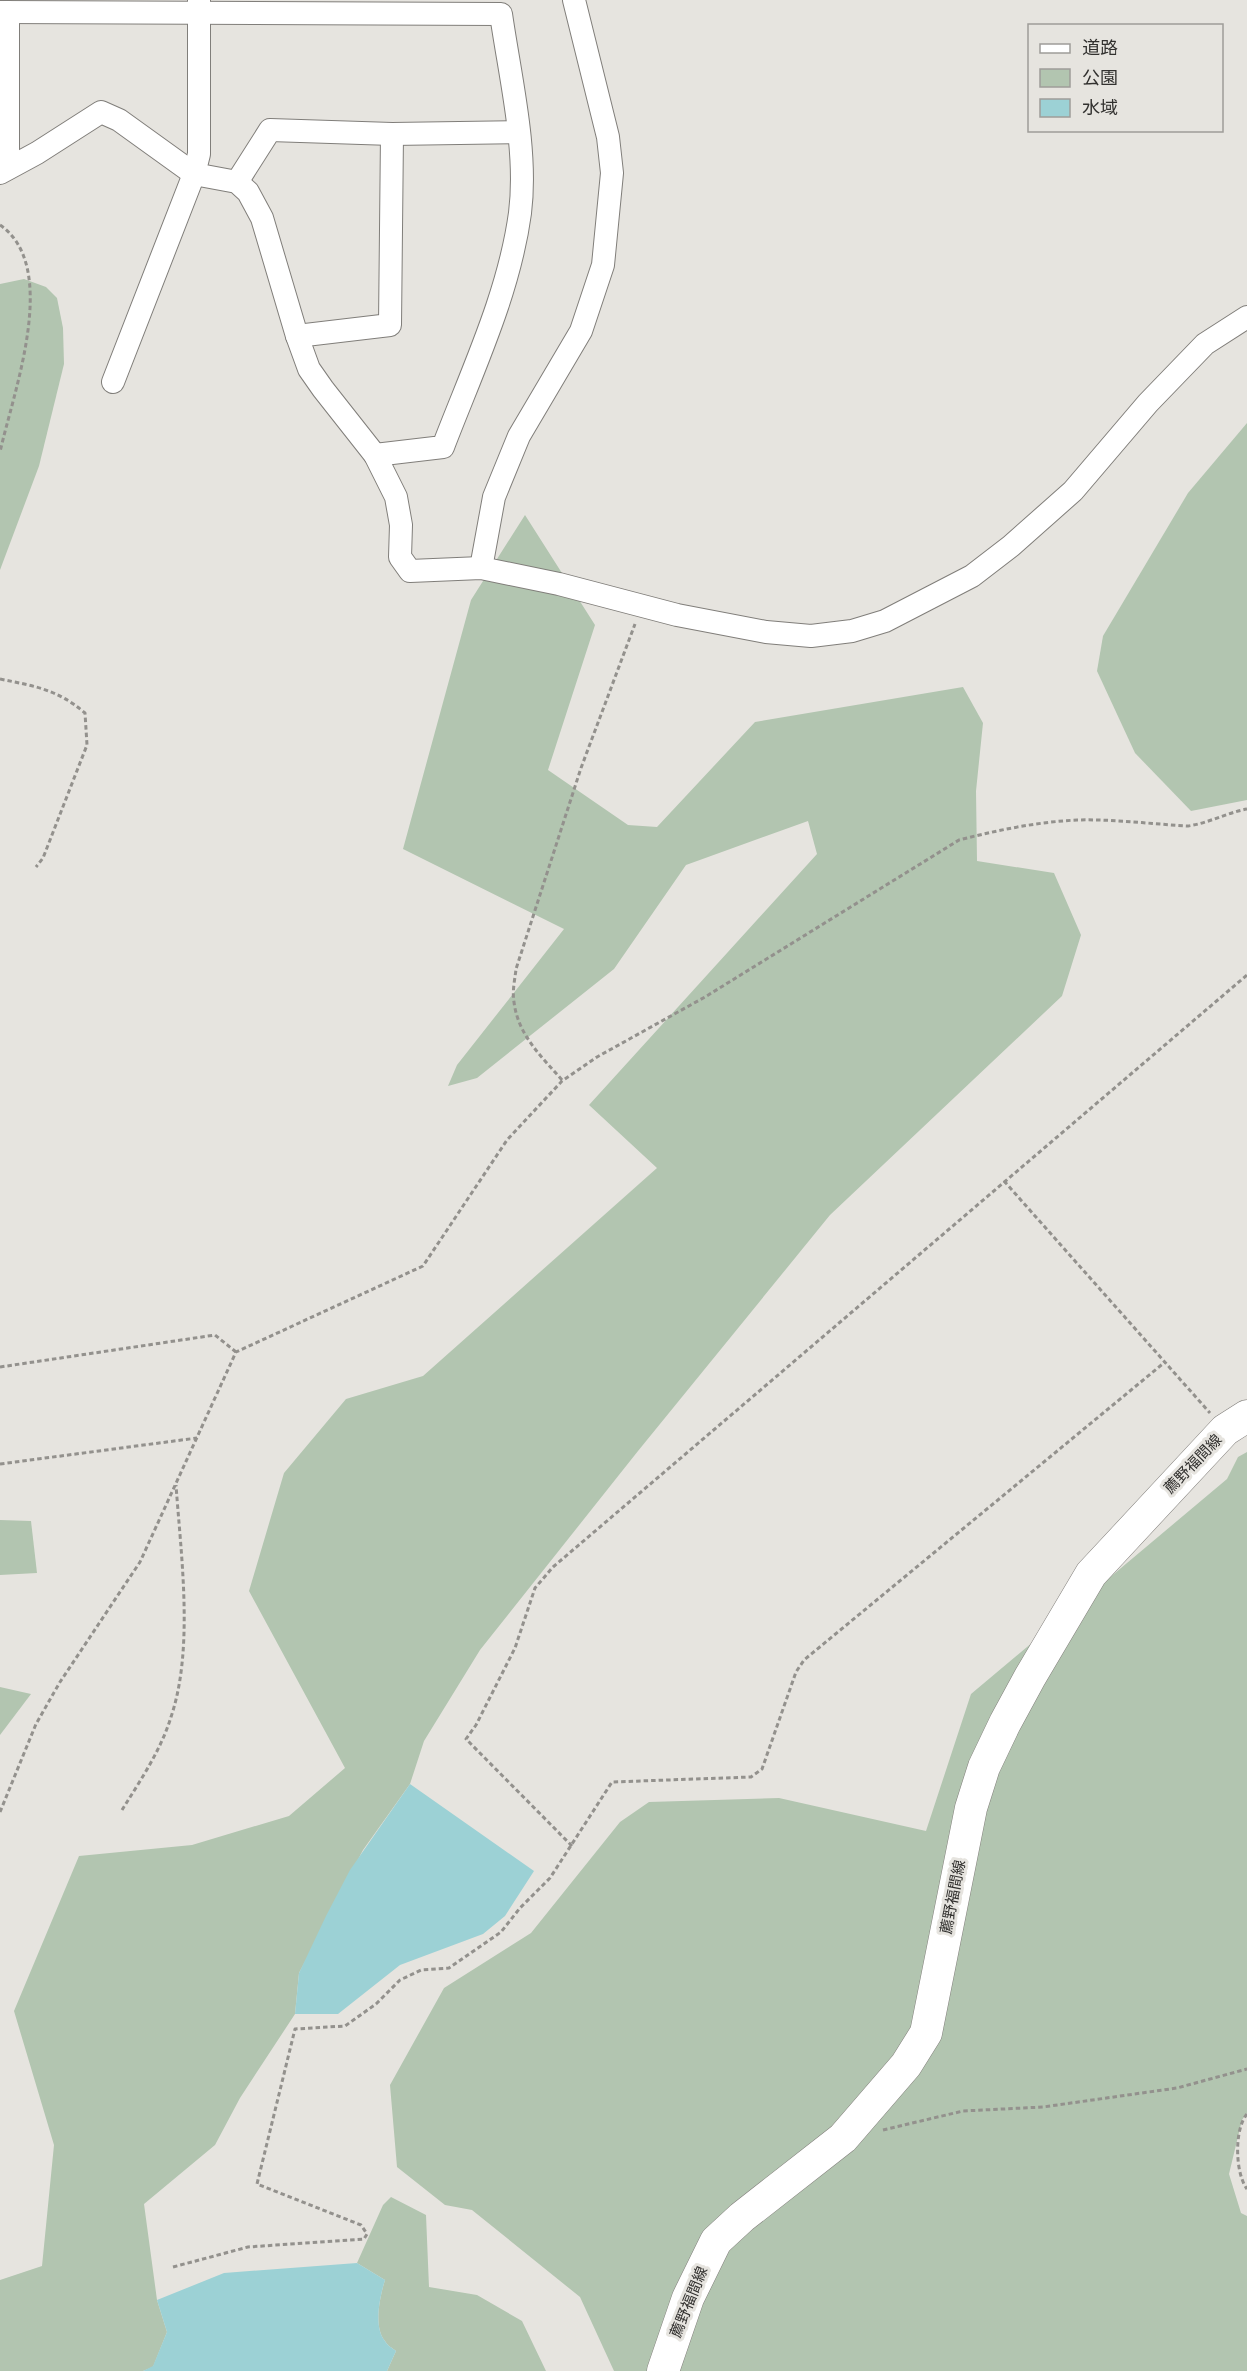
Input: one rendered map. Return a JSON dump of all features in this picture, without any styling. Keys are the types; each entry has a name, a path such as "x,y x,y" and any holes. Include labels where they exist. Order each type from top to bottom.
{"main road":[{"name":"薦野福間線","path":"663,2371 688,2298 716,2241 742,2217 843,2138 906,2065 926,2033 971,1808 984,1767 1030,1677 1091,1574 1236,1423"}],"street":[{"path":"481,568 494,497 498,487 519,436 581,331 603,265 612,173 608,137 574,0"},
{"path":"375,454 443,447 509,271 520,212 521,168 501,14 199,6 4,12 4,170 37,153 101,112 118,120 194,174 237,182 248,192 261,218 309,369 375,454 396,497 401,525 400,557 410,571 481,568 559,584 677,615 766,632 811,636 852,631 885,621 972,576 1011,546 1073,491 1148,403 1205,344 1247,317"},
{"path":"113,382 194,174 199,154 199,6"},
{"path":"237,182 270,130 392,134 518,132"},
{"path":"297,336 390,325 392,134"}],"path":[{"path":"0,225 6,229 24,254 30,291 25,347 0,452"},
{"path":"562,1081 536,1052 520,1026 513,1000 516,969 581,768 641,606"},
{"path":"0,679 39,687 59,694 85,713 87,744 43,858 36,867"},
{"path":"0,1812 36,1724 60,1682 140,1562 236,1352 423,1266 507,1140 562,1081 597,1057 705,997 959,840 995,830 1059,821 1080,820 1188,826 1205,824 1235,811 1247,809"},
{"path":"572,1845 466,1739 476,1725 515,1648 535,1588 553,1567 1247,975"},
{"path":"1004,1180 1165,1362 1236,1423"},
{"path":"0,1367 215,1335 236,1352"},
{"path":"174,2267 248,2247 364,2239 368,2234 361,2225 257,2184 295,2029 345,2026 376,2004 400,1980 421,1970 450,1968 501,1932 520,1908 550,1878 612,1782 751,1777 762,1769 796,1672 804,1660 1165,1362"},
{"path":"0,1464 197,1438"},
{"path":"122,1810 153,1757 171,1719 180,1687 184,1628 176,1483"},
{"path":"843,2138 866,2135 963,2111 1043,2108 1177,2088 1247,2069"},
{"path":"1247,2114 1242,2120 1237,2158 1242,2181 1247,2188"}],"green space":[{"path":"24,279 46,287 57,298 63,328 64,364 39,466 0,570 0,284"},
{"path":"1247,423 1247,800 1191,811 1135,753 1097,671 1103,636 1188,493"},
{"path":"525,515 595,625 548,770 628,825 657,827 755,722 963,687 983,723 976,791 977,861 1054,873 1081,935 1062,996 830,1215 480,1650 424,1741 410,1784 363,1850 299,1973 295,2014 240,2098 215,2145 144,2204 157,2300 167,2332 153,2367 143,2371 0,2371 0,2280 42,2266 54,2145 14,2011 79,1856 192,1845 289,1816 345,1768 249,1591 284,1473 346,1399 423,1376 657,1168 589,1105 817,854 808,821 686,865 614,969 477,1078 448,1086 457,1065 564,929 403,849 471,600"},
{"path":"1247,1452 1247,2113 1242,2120 1229,2174 1241,2213 1247,2216 1247,2371 614,2371 580,2297 472,2210 445,2205 397,2167 390,2085 444,1988 531,1933 620,1822 649,1802 779,1798 926,1831 971,1694 1227,1479 1238,1457"},
{"path":"0,1520 31,1521 37,1573 0,1575"},
{"path":"0,1687 31,1694 0,1735"},
{"path":"391,2197 426,2215 429,2287 477,2295 522,2321 546,2371 387,2371 396,2351 386,2342 379,2328 380,2303 385,2280 357,2263 383,2205"}],"water":[{"path":"410,1784 534,1871 505,1916 483,1934 400,1965 338,2014 295,2014 299,1973 326,1916 350,1870"},
{"path":"357,2263 385,2280 380,2303 379,2328 386,2342 396,2351 387,2371 143,2371 153,2366 167,2332 157,2300 224,2273"}]}
